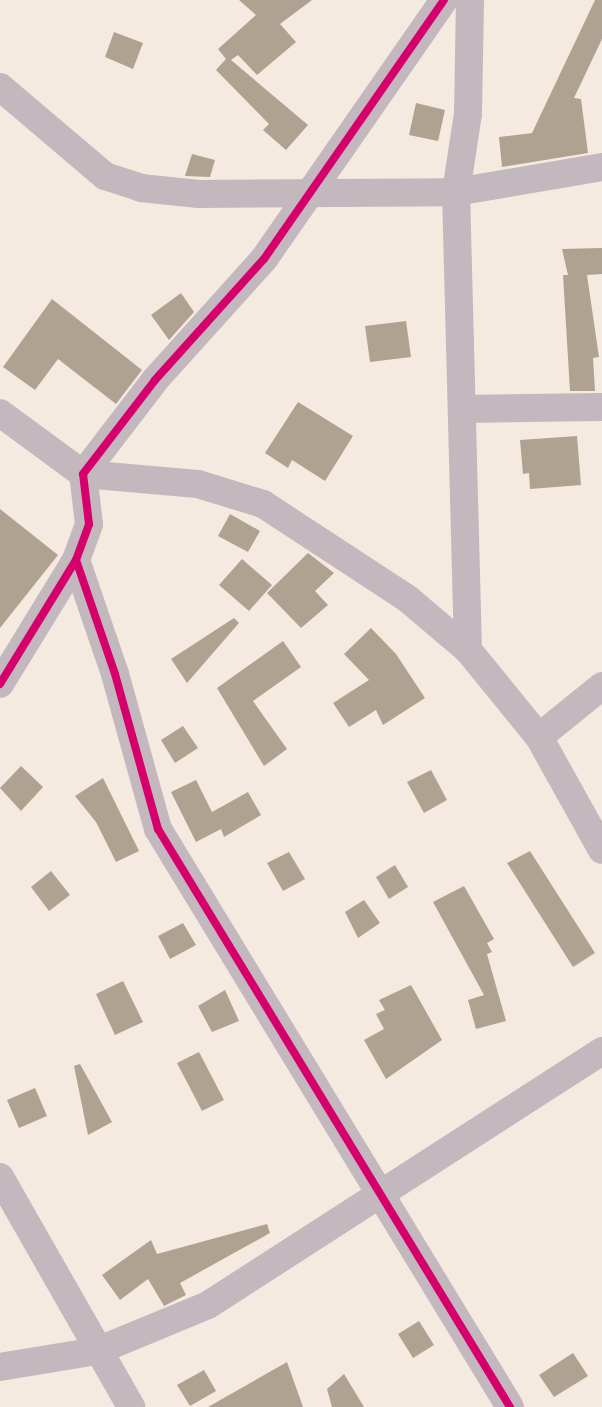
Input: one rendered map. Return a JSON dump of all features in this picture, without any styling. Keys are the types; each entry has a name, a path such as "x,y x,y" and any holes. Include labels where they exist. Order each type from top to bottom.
{"street":[{"path":"0,684 76,560 89,524 83,474 156,380 264,259 444,0"},
{"path":"468,650 456,192 468,114 470,0"},
{"path":"0,87 105,176 141,188 199,194 456,192 602,166"},
{"path":"463,409 602,407"},
{"path":"0,413 83,474 198,484 263,504 408,599 468,650 539,737 602,850"},
{"path":"76,560 116,674 158,829 382,1191 510,1407"},
{"path":"539,737 602,686"},
{"path":"0,1367 97,1351 208,1305 602,1051"},
{"path":"0,1177 97,1351 131,1407"}],"building":[{"path":"239,0 312,0 280,24 296,42 257,75 238,55 231,60 308,125 286,150 263,130 269,124 216,70 226,59 218,49 256,15"},
{"path":"595,0 602,0 602,39 574,98 581,99 588,153 502,167 499,137 532,133"},
{"path":"114,32 143,43 133,69 105,57"},
{"path":"416,103 445,110 438,141 409,135"},
{"path":"192,154 215,160 210,177 185,176"},
{"path":"602,248 602,274 587,275 599,357 593,358 595,391 570,391 563,275 568,275 562,249"},
{"path":"181,293 194,312 169,340 151,315"},
{"path":"52,299 142,370 116,404 58,359 35,390 3,367"},
{"path":"406,321 411,357 370,362 365,326"},
{"path":"298,402 353,436 325,481 292,460 288,468 265,453"},
{"path":"577,436 581,485 530,489 529,473 523,474 520,440"},
{"path":"0,509 58,555 0,628"},
{"path":"230,514 260,531 248,552 218,536"},
{"path":"308,553 334,573 315,591 328,605 301,628 267,593"},
{"path":"242,559 272,585 249,611 219,585"},
{"path":"234,618 239,623 187,683 171,659"},
{"path":"371,628 396,654 425,698 383,725 376,710 349,727 333,703 369,680 344,654"},
{"path":"283,641 301,667 253,701 287,749 264,766 217,688"},
{"path":"183,726 198,748 175,763 161,740"},
{"path":"21,766 43,787 21,811 0,788"},
{"path":"431,770 447,800 424,813 407,782"},
{"path":"103,778 139,851 116,862 96,822 75,796"},
{"path":"196,780 212,812 248,792 261,815 224,837 221,829 196,842 171,792"},
{"path":"530,851 595,953 573,967 507,863"},
{"path":"289,852 305,879 283,891 267,863"},
{"path":"395,865 408,887 389,899 376,877"},
{"path":"51,871 70,895 49,911 31,887"},
{"path":"464,886 494,939 487,943 492,952 487,954 506,1021 476,1029 468,1000 484,995 433,902"},
{"path":"364,900 380,923 358,938 345,912"},
{"path":"183,923 196,945 170,959 158,936"},
{"path":"123,981 143,1022 115,1035 96,994"},
{"path":"411,985 442,1040 386,1079 364,1040 384,1029 376,1014 385,1010 379,1000"},
{"path":"225,990 239,1021 212,1032 198,1006"},
{"path":"199,1052 224,1100 202,1111 177,1063"},
{"path":"80,1064 112,1122 88,1135 74,1066"},
{"path":"35,1088 47,1116 19,1128 7,1100"},
{"path":"267,1224 270,1233 180,1283 186,1295 164,1306 148,1279 120,1300 102,1275 151,1240 157,1254"},
{"path":"419,1321 434,1345 413,1358 398,1334"},
{"path":"573,1353 588,1376 554,1397 539,1375"},
{"path":"287,1362 303,1407 208,1407"},
{"path":"204,1370 216,1391 190,1406 177,1385"},
{"path":"344,1374 364,1407 332,1407 327,1389"}],"cycle path":[{"path":"0,684 76,560 89,524 83,474 155,380 264,259 444,0"},
{"path":"76,560 115,674 158,829 510,1407"}]}
